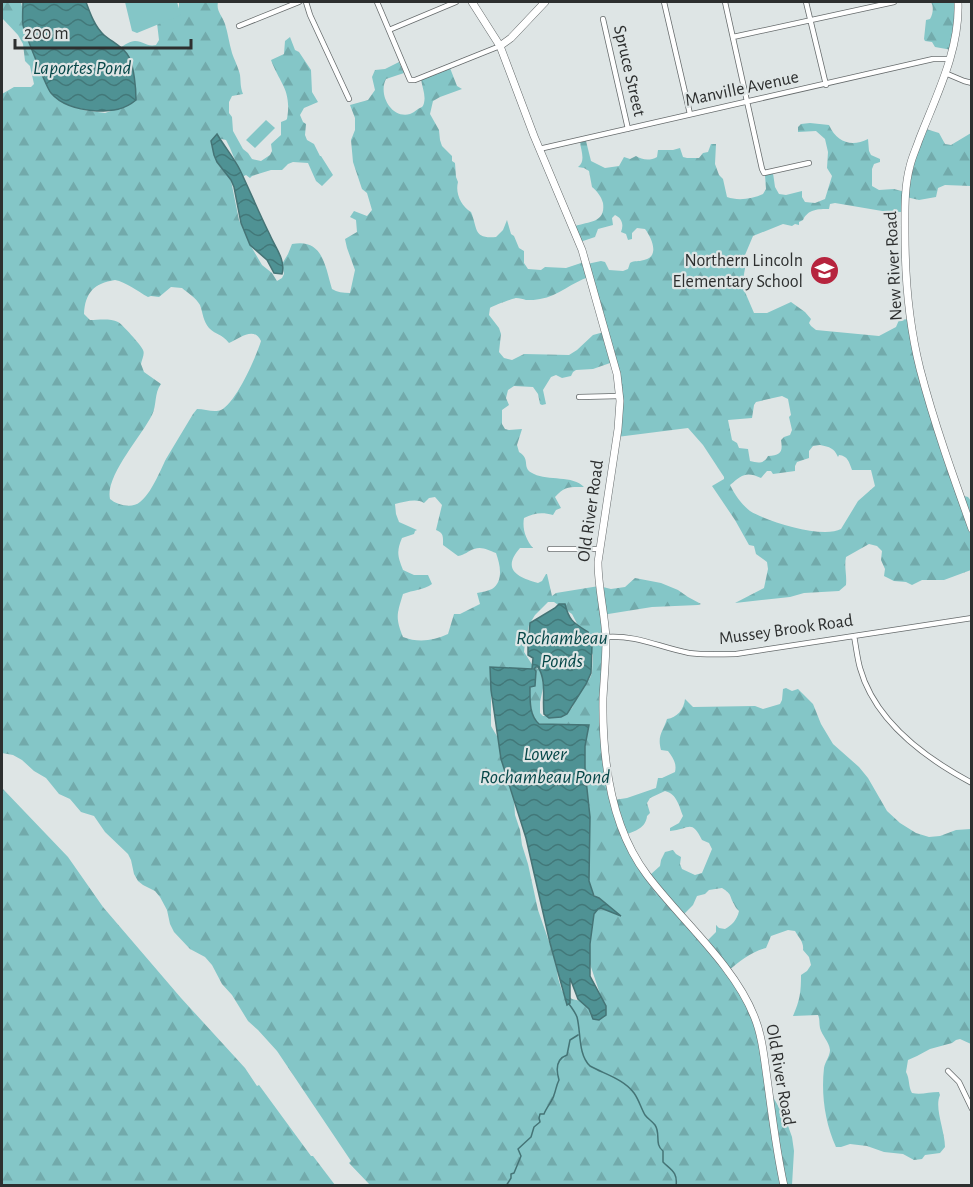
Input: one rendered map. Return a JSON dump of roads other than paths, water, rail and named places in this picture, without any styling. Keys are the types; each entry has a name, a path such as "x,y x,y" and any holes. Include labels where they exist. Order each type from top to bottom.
{"main road":[{"name":"Old River Road","path":"472,2 500,46 539,149 582,250 617,374 620,396 617,438 598,575 606,638 603,701 606,759 611,792 619,822 631,849 647,874 736,983 754,1016 761,1040 784,1185"},
{"path":"500,46 511,38 545,2"},
{"name":"New River Road","path":"958,2 959,15 951,59 910,166 905,210 906,275 920,368 932,413 972,529"}],"street":[{"path":"239,26 299,2"},
{"path":"306,2 349,99"},
{"path":"377,2 410,80 500,46"},
{"path":"389,30 456,2"},
{"path":"664,2 690,114"},
{"path":"725,2 764,173 809,163"},
{"path":"806,2 826,85"},
{"path":"733,37 894,2"},
{"name":"Spruce Street","path":"603,19 628,129"},
{"name":"Manville Avenue","path":"539,149 933,59 951,59"},
{"path":"945,73 972,83"},
{"path":"579,397 620,396"},
{"path":"550,549 600,549"},
{"name":"Mussey Brook Road","path":"606,638 633,638 698,654 736,654 972,618"},
{"path":"854,636 860,668 867,685 876,703 892,725 924,753 972,783"},
{"path":"948,1071 959,1082 972,1109"}],"water":[{"name":"Laportes Pond","path":"23,2 86,2 101,32 127,53 132,66 136,100 118,109 97,111 72,106 55,97 45,82 24,29"},
{"path":"217,134 240,170 279,254 283,264 282,274 274,273 267,260 250,245 241,223 234,187 214,155 211,141"},
{"name":"Lower Rochambeau Pond","path":"559,604 565,604 570,618 588,632 589,639 597,638 598,642 592,645 591,673 567,714 549,718 544,714 541,672 536,667 534,669 536,671 535,686 530,687 530,702 533,716 539,724 589,725 585,746 585,770 590,817 589,881 594,896 621,916 601,908 594,914 590,944 590,976 606,1006 606,1015 599,1020 593,1019 589,1009 578,999 570,978 570,1003 567,1005 526,838 501,759 491,690 490,667 532,669 533,658 528,655 530,623"}],"waterway":[{"path":"569,1004 577,1017 583,1056 590,1066 625,1084 634,1093 645,1115 657,1128 659,1145 663,1151 663,1162 675,1174 676,1186"},
{"path":"506,1186 521,1156 518,1149 531,1137 534,1127 540,1122 540,1114 544,1114 553,1097 559,1080 557,1069 559,1062 567,1055 570,1040 578,1035"}],"place":[{"name":"Northern Lincoln Elementary School","path":"824,271"}],"water label":[{"name":"Rochambeau Ponds","path":"562,650"}]}
